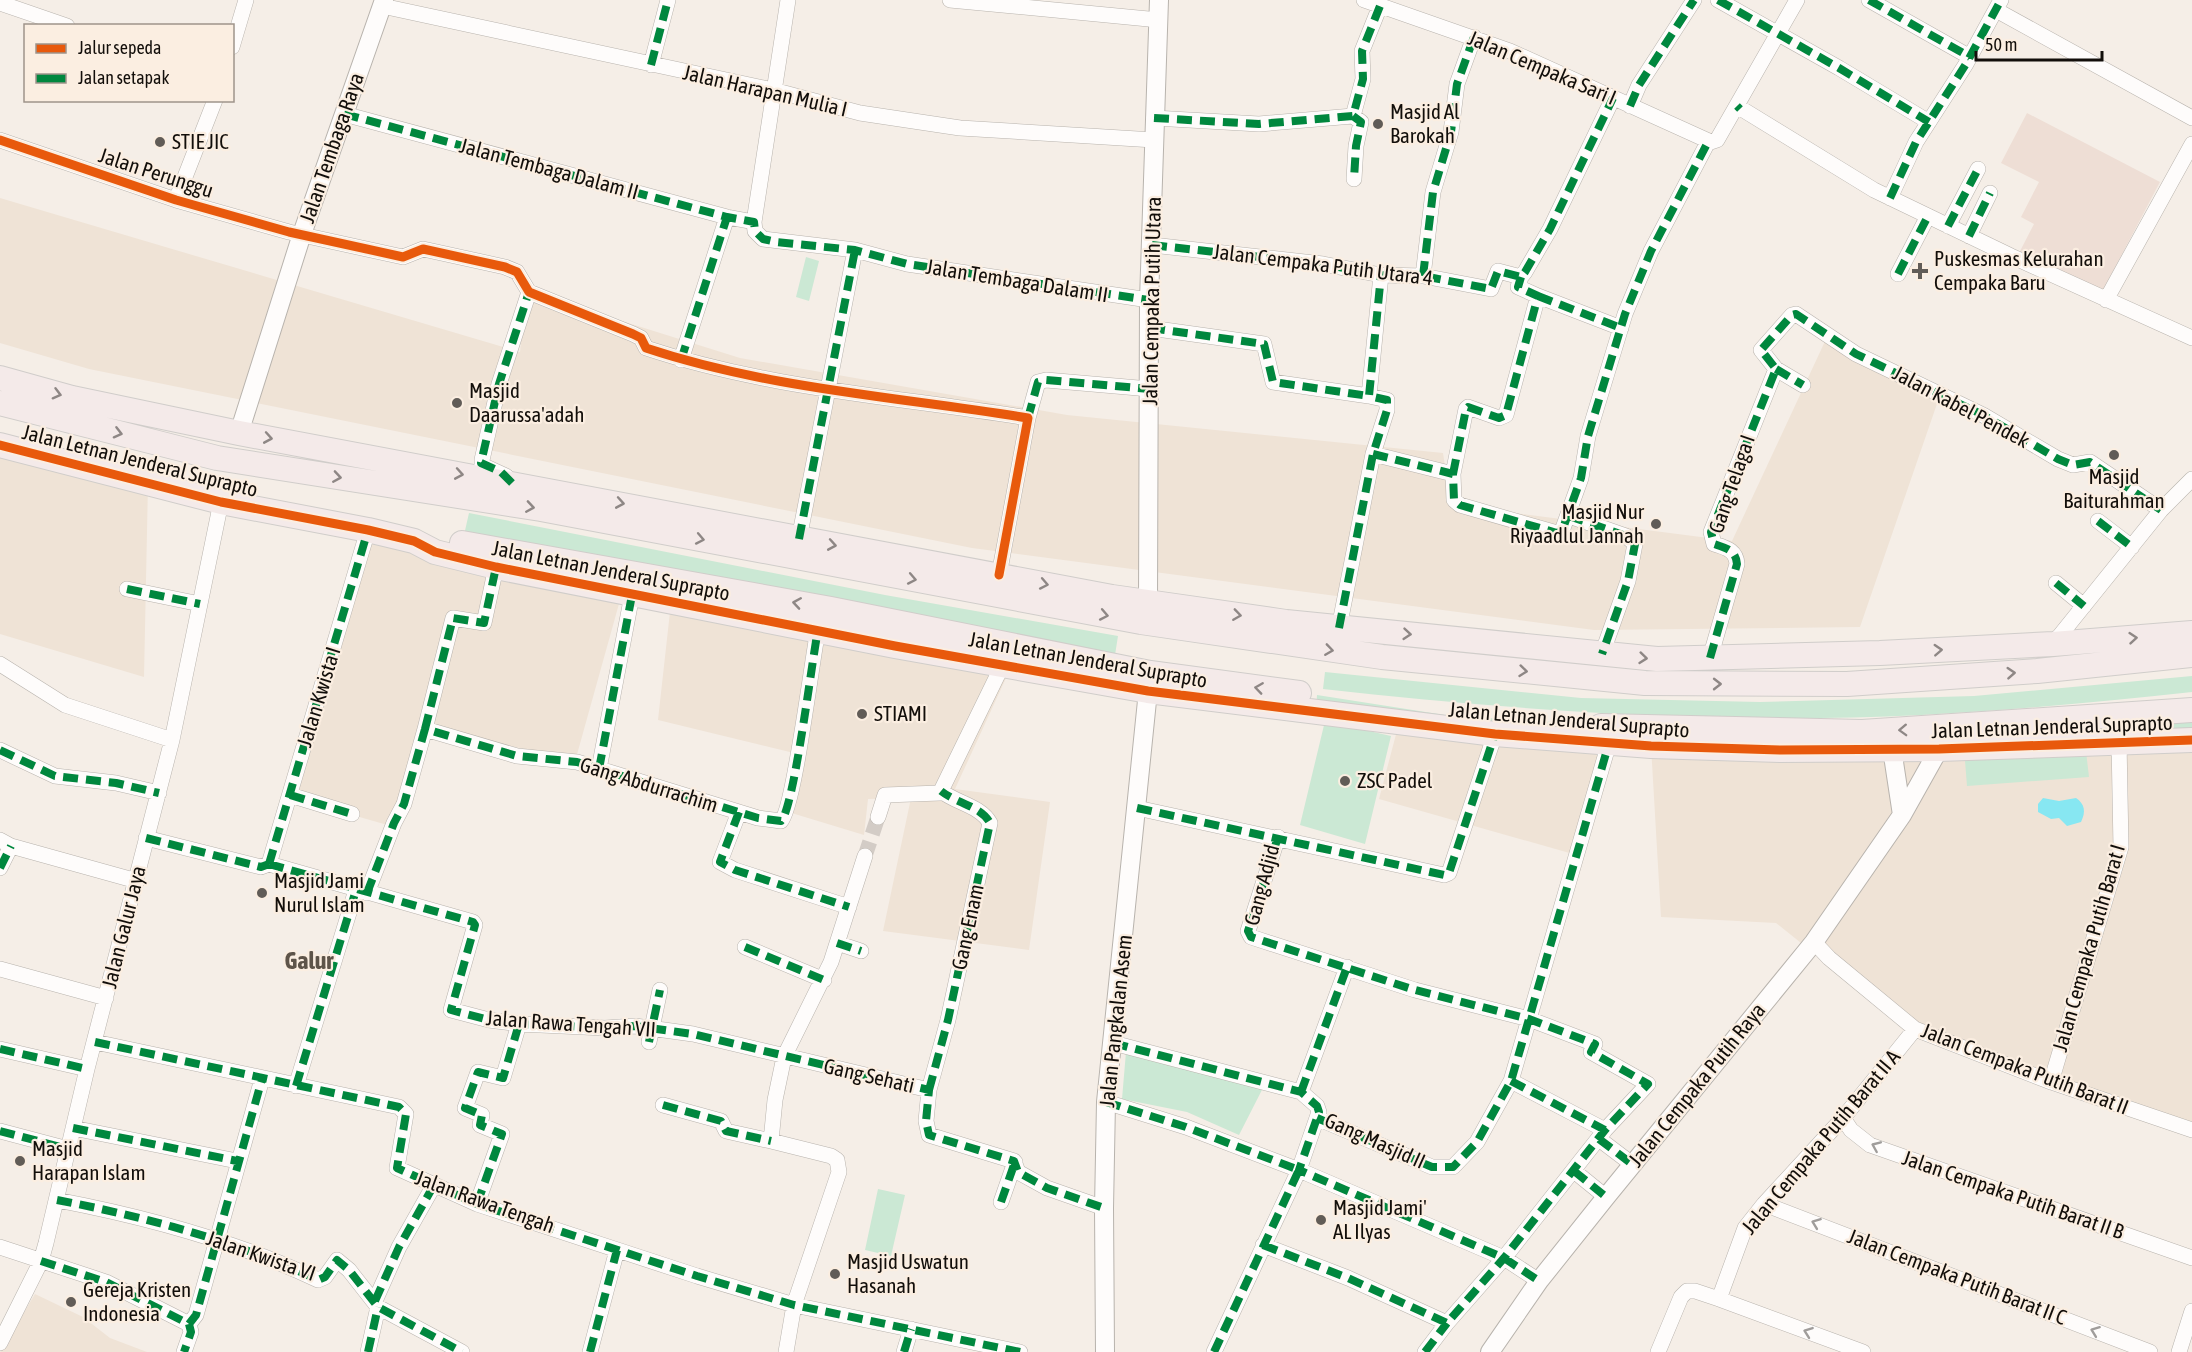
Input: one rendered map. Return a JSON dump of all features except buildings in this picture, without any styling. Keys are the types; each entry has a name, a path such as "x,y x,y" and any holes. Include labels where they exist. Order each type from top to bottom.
{"main road":[{"path":"0,378 72,398 239,433 799,539 1149,602 1286,622 1658,659 1880,653 2052,644 2192,633"},
{"name":"Jalan Letnan Jenderal Suprapto","path":"0,403 211,457 541,509 1141,622 1382,657 1645,683 1847,684 2037,671 2192,655"},
{"name":"Jalan Letnan Jenderal Suprapto","path":"0,445 221,502 414,541 435,552 495,567 632,595 1148,691 1619,728 1765,732 1942,729 2192,710"},
{"name":"Jalan Letnan Jenderal Suprapto","path":"414,541 438,539 831,609 1150,673 1495,734 1609,744 1780,750 1939,749 2192,740"},
{"path":"1271,642 1286,622"},
{"path":"1880,653 1910,679"},
{"path":"1765,732 1780,750"}],"street":[{"path":"234,41 246,0"},
{"path":"651,65 668,0"},
{"path":"754,222 788,0"},
{"path":"950,0 1159,20"},
{"name":"Jalan Cempaka Putih Utara","path":"1149,602 1149,300 1160,0"},
{"name":"Jalan Cempaka Sari I","path":"1364,0 1474,37 1712,141"},
{"path":"1630,106 1639,85 1694,0"},
{"path":"1718,0 1929,122"},
{"path":"1538,296 1506,415 1499,418 1466,409 1453,474 1456,504 1557,532 1563,529 1569,516 1581,478 1591,427 1621,328 1651,251 1712,141 1737,106 1797,0"},
{"path":"1869,0 1970,57"},
{"path":"0,3 61,24"},
{"name":"Jalan Harapan Mulia I","path":"383,3 651,65 773,90 860,113 960,128 1154,140"},
{"name":"Jalan Tembaga Raya","path":"239,433 302,234 383,3"},
{"path":"1890,198 1929,122 1970,57 1998,5 2192,118"},
{"path":"1353,116 1363,80 1362,51 1380,6"},
{"path":"1423,276 1433,192 1451,132 1457,84 1474,37"},
{"path":"1613,98 1550,229 1521,277 1520,288 1621,328"},
{"path":"176,200 214,102"},
{"path":"1737,106 1890,198 2192,338"},
{"name":"Jalan Tembaga Dalam II","path":"344,114 727,217 754,222 755,231 763,239 855,250 907,264 1149,300"},
{"path":"1154,118 1259,124 1353,116 1361,122 1356,146 1354,179"},
{"name":"Jalan Perunggu","path":"0,141 176,200 302,234 403,257 423,249 505,267 517,272 529,292"},
{"path":"2106,300 2192,144"},
{"path":"1948,226 1978,170"},
{"path":"1969,236 1990,193"},
{"path":"1898,274 1928,216"},
{"path":"681,360 727,217"},
{"name":"Jalan Cempaka Putih Utara 4","path":"1152,245 1323,264 1381,275 1423,276 1489,289 1493,287 1498,271 1521,277"},
{"path":"799,539 855,250"},
{"path":"1369,396 1381,275"},
{"path":"512,483 501,472 482,465 482,460 499,384 529,292 633,334 646,348 681,360 757,379 1028,418"},
{"name":"Jalan Kabel Pendek","path":"1776,369 1761,352 1790,316 1797,314 1856,354 1983,415 2048,454 2073,465 2090,462 2161,510"},
{"path":"1150,328 1264,344 1273,382 1387,399 1387,411 1373,454 1339,627"},
{"path":"1776,369 1803,385"},
{"name":"Gang Telaga I","path":"1710,658 1737,564 1736,557 1731,550 1714,544 1711,532 1776,369"},
{"path":"999,575 1028,418 1034,389 1038,382 1046,380 1150,389"},
{"path":"1373,454 1453,474"},
{"path":"2052,644 2161,510 2192,479"},
{"name":"Jalan Galur Jaya","path":"0,1343 41,1261 87,1069 172,740 221,502"},
{"path":"1569,516 1626,536 1635,544 1628,581 1602,654"},
{"path":"2098,521 2132,547"},
{"name":"Jalan Kwista I","path":"269,864 368,530"},
{"path":"296,1086 362,891 404,804 453,618 484,623 495,567"},
{"path":"2056,583 2084,606"},
{"path":"127,589 200,604"},
{"path":"599,769 632,595"},
{"name":"Gang Abdurrachim","path":"425,729 517,756 577,762 739,812 777,821 787,814 818,630"},
{"path":"0,664 65,705 172,740"},
{"path":"878,817 885,795 934,795 941,791 1003,664"},
{"name":"Jalan Pangkalan Asem","path":"1106,1352 1104,1208 1106,1102 1148,691"},
{"path":"1278,837 1447,874 1495,734"},
{"name":"Jalan Cempaka Putih Barat I","path":"2051,1082 2121,847 2119,741"},
{"name":"Gang Masjid II","path":"1301,1092 1317,1106 1317,1118 1432,1167 1444,1169 1454,1167 1477,1142 1511,1081 1609,744"},
{"path":"1892,749 1902,815"},
{"name":"Jalan Cempaka Putih Raya","path":"1490,1352 1539,1281 1814,942 1902,815 1939,749"},
{"path":"0,750 56,777 116,783 159,793"},
{"name":"Gang Enam","path":"930,1090 948,1020 990,823 982,813 951,799 941,791"},
{"path":"290,795 352,814"},
{"name":"Gang Adjid","path":"1137,808 1278,837 1248,931 1250,934 1300,954 1415,990 1529,1019 1595,1044 1591,1052 1648,1084 1602,1135"},
{"path":"739,812 720,862 735,870 849,907"},
{"path":"146,838 261,867 269,864 362,891"},
{"path":"0,868 6,843 137,881"},
{"path":"771,1141 775,1100 784,1057 824,980 865,856"},
{"name":"Jalan Rawa Tengah VII","path":"362,891 472,921 475,925 451,1010 489,1020 519,1024 650,1035 693,1034 784,1057"},
{"name":"Jalan Cempaka Putih Barat II","path":"1814,942 1829,958 1916,1029 2051,1082 2192,1130"},
{"path":"837,943 861,951"},
{"path":"744,947 824,980"},
{"path":"1113,1043 1301,1092 1347,967"},
{"path":"0,969 106,998"},
{"path":"650,1035 660,990"},
{"path":"477,1204 502,1134 480,1125 482,1115 465,1108 478,1072 503,1078 519,1024"},
{"name":"Jalan Cempaka Putih Barat II A","path":"1719,1299 1739,1241 1764,1204 1843,1118 1916,1029"},
{"name":"Jalan Rawa Tengah","path":"95,1042 399,1107 406,1114 398,1168 477,1204 794,1305 1020,1352"},
{"path":"0,1049 87,1069"},
{"name":"Gang Sehati","path":"784,1057 930,1090 926,1121 929,1135 1015,1162 1018,1172 1047,1188 1104,1208"},
{"path":"189,1324 196,1315 237,1161 262,1079"},
{"path":"1511,1081 1602,1135 1632,1164"},
{"path":"1106,1102 1186,1127 1299,1170 1504,1258 1539,1281"},
{"path":"663,1105 721,1121 726,1131 831,1156 838,1163 839,1172 815,1250 794,1305 786,1352"},
{"path":"1214,1352 1299,1170 1317,1118"},
{"name":"Jalan Cempaka Putih Barat II B","path":"1843,1118 1851,1130 1870,1145 2192,1258"},
{"path":"73,1128 237,1161"},
{"path":"0,1131 68,1149"},
{"path":"1425,1352 1447,1323 1504,1258 1602,1135"},
{"path":"1001,1202 1015,1162"},
{"path":"1574,1170 1606,1197"},
{"path":"368,1352 377,1304 399,1246 434,1185"},
{"name":"Jalan Kwista VI","path":"57,1200 142,1218 285,1264 318,1280 325,1277 337,1260 350,1270 377,1304 462,1352"},
{"name":"Jalan Cempaka Putih Barat II C","path":"1764,1204 2150,1352"},
{"path":"1263,1245 1348,1278 1447,1323"},
{"path":"0,1247 106,1281 189,1324 191,1332 184,1352"},
{"path":"590,1352 617,1250"},
{"path":"1658,1352 1681,1297 1687,1291 1719,1299 1863,1352"},
{"path":"2179,1352 2192,1311"},
{"path":"904,1352 911,1329"}],"shaded area":[{"path":"2027,113 2160,182 2101,294 2018,255 2034,224 2021,217 2039,182 2001,163"},
{"path":"0,198 520,352 526,291 740,358 1067,415 1443,453 1451,505 1732,541 1827,337 1939,398 1860,627 1594,630 972,548 89,369 0,343"},
{"path":"0,444 148,483 144,677 0,634"},
{"path":"368,530 622,593 576,758 420,730 398,828 293,798"},
{"path":"671,603 1012,665 955,789 1050,802 1029,950 883,931 911,798 868,799 864,835 785,811 794,753 658,720"},
{"path":"1399,723 1609,743 1580,856 1379,799"},
{"path":"2192,740 2192,1133 1913,1033 1776,923 1661,917 1651,746"},
{"path":"35,1294 83,1317 110,1338 147,1352 0,1352"}],"green space":[{"path":"806,257 819,261 809,301 796,297"},
{"path":"469,513 885,595 1118,636 1115,655 464,535"},
{"path":"1325,672 1581,698 1760,702 1974,696 2192,676 2192,692 1921,715 1846,718 1697,717 1547,710 1323,689"},
{"path":"1317,695 1451,716 1692,730 2192,708 2192,740 2085,743 2089,777 1967,786 1964,748 1871,749 1316,711"},
{"name":"ZSC Padel","path":"1325,721 1391,736 1365,844 1300,825"},
{"path":"1126,1052 1266,1082 1239,1135 1187,1112 1122,1099"},
{"path":"878,1189 905,1195 891,1256 865,1250"}],"water":[{"path":"2043,798 2059,801 2076,798 2084,808 2081,822 2067,826 2059,818 2051,819 2038,812 2038,804"}],"tunnel":[{"path":"865,856 878,817"}],"marked path":[{"path":"651,65 668,0"},
{"path":"1630,106 1639,85 1694,0"},
{"path":"1718,0 1929,122"},
{"path":"1869,0 1970,57"},
{"path":"1890,198 1916,142 1966,64 2001,0"},
{"path":"1154,118 1259,124 1353,116 1363,79 1362,51 1380,6"},
{"path":"1423,276 1433,192 1451,132 1457,84 1474,37"},
{"path":"1152,245 1323,264 1381,275 1423,276 1491,289 1498,271 1521,277 1525,272 1550,229 1613,98"},
{"path":"1737,106 1740,109"},
{"path":"344,114 727,217 754,222 755,231 763,239 855,250 907,264 1149,300"},
{"path":"1353,116 1361,122 1356,146 1354,179"},
{"path":"1373,454 1453,474 1454,500 1460,505 1557,533 1562,531 1581,478 1588,436 1625,314 1651,251 1708,142"},
{"path":"1948,226 1978,169"},
{"path":"1969,236 1990,193"},
{"path":"1898,274 1928,216"},
{"path":"681,360 727,217"},
{"path":"799,539 855,250"},
{"path":"1339,628 1373,454 1387,410 1387,400 1369,396 1381,275"},
{"path":"1453,474 1466,409 1468,407 1499,418 1506,415 1538,296 1518,287 1521,277"},
{"path":"512,483 501,472 481,463 499,384 529,292"},
{"path":"1538,296 1621,328"},
{"path":"1710,658 1737,564 1732,553 1714,544 1711,532 1776,369 1761,350 1792,315 1796,314 1856,354 1983,415 2058,459 2073,465 2090,462 2161,510"},
{"path":"1150,328 1264,344 1273,382 1369,396"},
{"path":"1776,369 1803,385"},
{"path":"1028,418 1038,382 1046,380 1150,389"},
{"path":"1569,516 1626,536 1635,544 1628,581 1602,654"},
{"path":"2098,521 2132,547"},
{"path":"269,864 368,530"},
{"path":"425,729 453,618 484,623 496,567"},
{"path":"2056,583 2084,606"},
{"path":"127,589 200,604"},
{"path":"599,769 632,595"},
{"path":"367,893 394,823 404,804 425,729 517,756 577,762 758,818 781,821 786,811 797,763 818,630"},
{"path":"1137,808 1444,875 1449,873 1495,734"},
{"path":"1317,1118 1432,1167 1453,1167 1477,1142 1511,1081 1609,743"},
{"path":"0,750 55,776 116,783 159,793"},
{"path":"929,1090 948,1020 990,823 981,813 941,791"},
{"path":"290,795 352,814"},
{"path":"739,812 720,862 735,870 849,907"},
{"path":"1263,1245 1348,1278 1447,1323 1504,1258 1605,1130 1648,1084 1591,1052 1595,1044 1529,1019 1415,990 1251,937 1248,931 1278,837"},
{"path":"146,838 261,867 269,864"},
{"path":"0,868 11,846"},
{"path":"269,864 473,922 475,925 451,1010 489,1020 519,1024 605,1028 635,1026 693,1034 929,1090 926,1121 929,1135 1014,1161 1018,1172 1047,1188 1104,1208"},
{"path":"296,1086 356,890"},
{"path":"837,943 861,951"},
{"path":"745,947 824,980"},
{"path":"1301,1092 1347,967"},
{"path":"649,1042 660,990"},
{"path":"477,1204 502,1134 480,1125 482,1115 465,1108 478,1072 503,1078 519,1024"},
{"path":"95,1042 399,1107 406,1114 397,1168 477,1204 697,1276 794,1305 1020,1352"},
{"path":"1113,1043 1301,1092 1317,1106 1319,1112 1299,1170 1504,1258 1539,1281"},
{"path":"0,1049 87,1069"},
{"path":"189,1324 196,1315 262,1079"},
{"path":"1511,1081 1605,1130"},
{"path":"1106,1102 1186,1127 1299,1170 1214,1352"},
{"path":"663,1105 721,1121 726,1131 771,1141"},
{"path":"73,1128 237,1161"},
{"path":"0,1131 68,1149"},
{"path":"1599,1139 1632,1164"},
{"path":"1001,1202 1015,1162"},
{"path":"1574,1171 1606,1197"},
{"path":"375,1301 399,1247 434,1185"},
{"path":"57,1200 157,1222 223,1242 318,1280 325,1277 337,1260 349,1270 378,1307 462,1352"},
{"path":"590,1352 617,1250"},
{"path":"41,1261 106,1282 189,1324 191,1332 184,1352"},
{"path":"368,1352 378,1307"},
{"path":"1425,1352 1447,1323"},
{"path":"904,1352 911,1329"}],"cycle path":[{"path":"0,140 176,200 289,232 403,257 423,249 505,267 517,272 529,292 633,334 641,338 646,348 692,362 787,383 1028,418 999,575"},
{"path":"0,445 221,502 414,541 435,552 496,567 895,646 1148,691 1495,734 1651,746 1780,750 1939,749 2192,740"}],"place":[{"name":"Masjid Al Barokah","path":"1378,124"},
{"name":"STIE JIC","path":"160,142"},
{"name":"Puskesmas Kelurahan Cempaka Baru","path":"1920,271"},
{"name":"Masjid Daarussa'adah","path":"457,403"},
{"name":"Masjid Baiturahman","path":"2114,455"},
{"name":"Masjid Nur Riyaadlul Jannah","path":"1656,524"},
{"name":"STIAMI","path":"862,714"},
{"name":"ZSC Padel","path":"1345,781"},
{"name":"Masjid Jami Nurul Islam","path":"262,893"},
{"name":"Masjid Harapan Islam","path":"20,1161"},
{"name":"Masjid Jami' AL Ilyas","path":"1321,1220"},
{"name":"Masjid Uswatun Hasanah","path":"835,1274"},
{"name":"Gereja Kristen Indonesia","path":"71,1302"}],"district":[{"name":"Galur","path":"309,961"}]}
